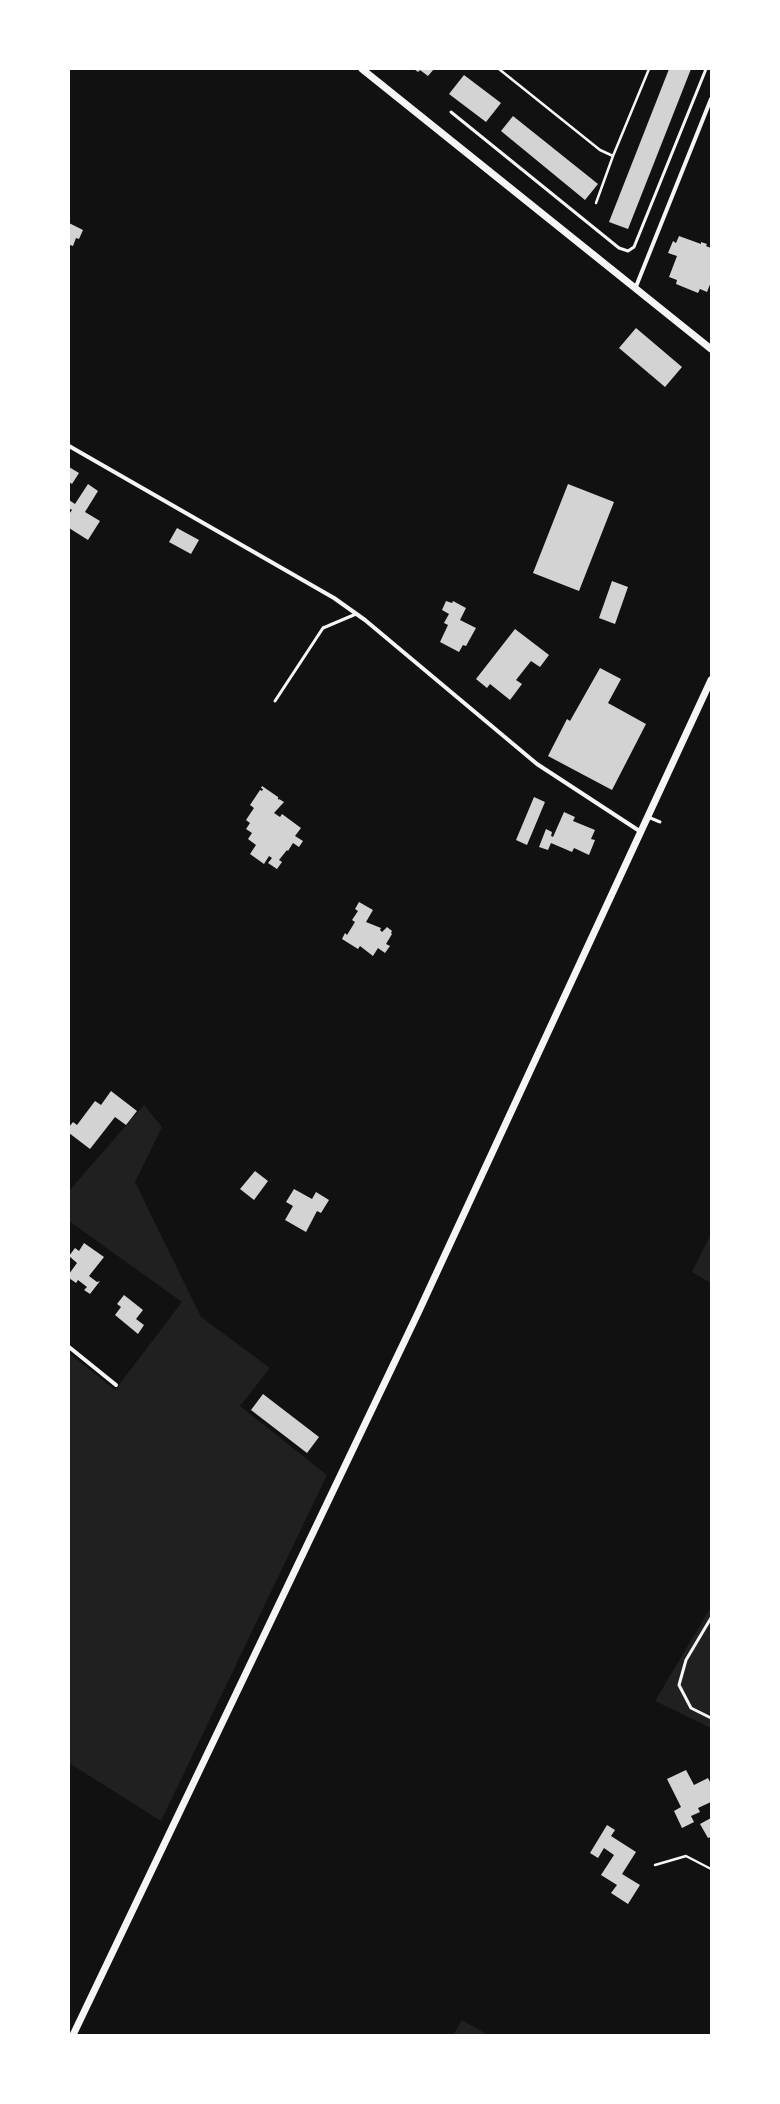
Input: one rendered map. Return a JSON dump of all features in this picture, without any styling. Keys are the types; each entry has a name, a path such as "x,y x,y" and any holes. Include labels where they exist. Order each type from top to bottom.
{"street":[{"path":"362,69 711,349"},
{"path":"635,289 711,99"},
{"path":"69,446 334,598 356,614 537,764 641,832"},
{"path":"73,2035 414,1320 711,680"},
{"path":"69,1347 116,1385"}],"lane":[{"path":"451,112 619,248 628,252 634,247 706,69"},
{"path":"275,701 323,628 356,614"},
{"path":"648,817 660,822"},
{"path":"711,1618 686,1660 679,1685 691,1708 711,1718"}],"path":[{"path":"499,69 600,150 613,156"},
{"path":"596,203 613,156 649,69"},
{"path":"655,1865 686,1856 711,1869"}],"shaded area":[{"path":"144,1105 162,1127 135,1182 201,1317 270,1368 240,1406 327,1475 161,1821 69,1763 69,1353 115,1390 182,1302 69,1221 69,1191"},
{"path":"711,1234 711,1283 692,1272"},
{"path":"711,1607 711,1728 655,1701"},
{"path":"462,2020 488,2035 453,2035"}],"building":[{"path":"414,69 434,69 428,76 420,70 418,72"},
{"path":"669,69 691,69 628,229 609,222"},
{"path":"464,75 501,103 486,122 449,94"},
{"path":"513,116 598,184 585,200 501,131"},
{"path":"69,223 83,230 79,239 76,238 73,246 70,245 69,248"},
{"path":"679,236 701,244 701,242 707,244 706,246 711,248 711,282 707,292 700,289 698,293 676,284 677,280 669,277 677,256 668,253 673,241 676,243"},
{"path":"636,328 682,367 665,387 619,348"},
{"path":"69,467 79,473 72,484 69,482"},
{"path":"88,484 98,491 85,512 100,521 88,540 69,528 69,514 72,510 69,508 69,500 75,504"},
{"path":"568,484 614,502 579,591 533,573"},
{"path":"177,528 199,540 191,554 169,542"},
{"path":"612,581 628,587 615,624 599,618"},
{"path":"446,601 452,603 453,601 466,608 460,620 476,628 466,646 463,645 459,652 440,642 448,625 444,623 449,614 442,610"},
{"path":"515,629 549,655 540,667 531,661 516,680 522,684 510,700 490,684 487,688 476,679"},
{"path":"600,668 621,679 608,703 646,724 612,790 548,756 567,719 570,721"},
{"path":"262,786 278,797 278,800 279,799 284,802 274,813 280,817 282,814 301,828 295,836 303,841 299,847 293,843 288,851 287,850 279,860 282,862 277,869 268,863 272,858 269,856 264,864 250,854 256,845 248,839 252,833 246,829 250,823 246,820 254,808 250,805 260,790 262,791"},
{"path":"534,797 545,802 527,845 516,840"},
{"path":"564,812 575,817 573,821 595,830 591,839 595,840 589,855 574,848 572,852 551,843 548,850 539,847 546,829 552,832 551,836 553,837"},
{"path":"359,902 373,910 366,922 381,928 380,930 382,932 387,927 392,931 392,934 386,944 390,946 385,953 378,948 373,956 360,946 358,949 342,939 345,933 347,935 355,922 352,920 358,911 355,909"},
{"path":"111,1091 137,1111 126,1125 115,1117 90,1149 69,1133 69,1127 73,1122 77,1125 95,1101 101,1105"},
{"path":"255,1171 268,1181 254,1200 240,1189"},
{"path":"294,1189 312,1199 316,1192 329,1200 321,1213 317,1211 306,1232 285,1220 293,1206 286,1202"},
{"path":"84,1243 104,1257 89,1276 97,1282 100,1281 90,1294 84,1290 87,1287 78,1280 76,1283 69,1278 69,1274 77,1263 69,1256 75,1248 79,1251"},
{"path":"124,1295 143,1310 136,1319 144,1325 138,1334 115,1315 121,1307 117,1304"},
{"path":"263,1394 319,1437 307,1453 251,1410"},
{"path":"686,1770 694,1785 708,1778 711,1784 711,1802 698,1808 700,1812 691,1816 694,1822 682,1828 674,1811 681,1807 667,1779"},
{"path":"711,1818 711,1837 708,1838 700,1824"},
{"path":"607,1825 615,1830 611,1836 636,1852 622,1874 640,1885 628,1904 611,1893 617,1885 601,1875 614,1855 604,1848 598,1858 590,1853"}]}
